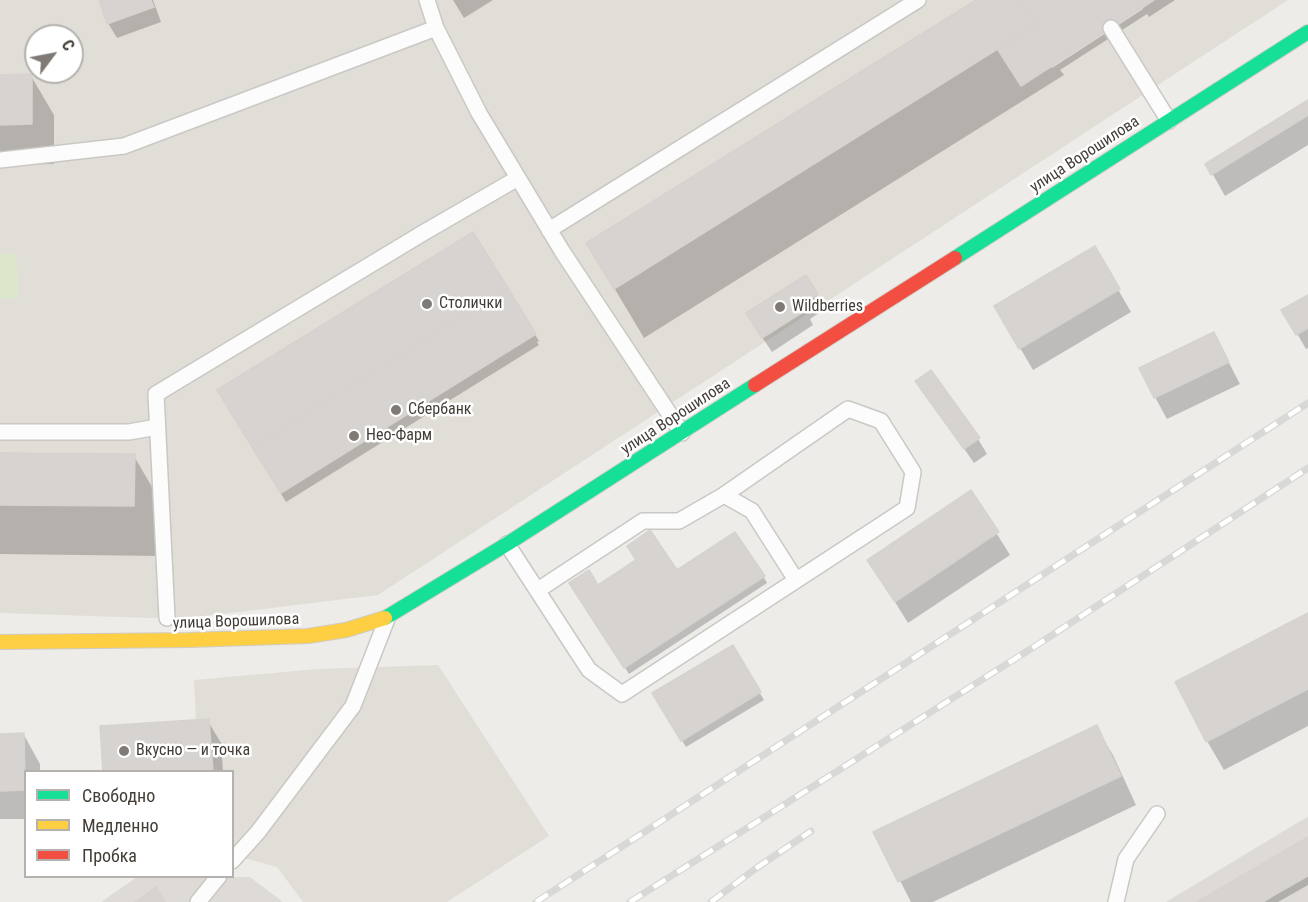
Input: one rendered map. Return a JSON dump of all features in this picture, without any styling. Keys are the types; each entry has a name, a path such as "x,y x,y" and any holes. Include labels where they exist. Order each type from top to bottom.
{"main road":[{"name":"улица Ворошилова","path":"0,642 308,636 346,630 388,617 682,433 1308,32"}],"lane":[{"path":"427,0 436,28 479,113 549,230 682,433"},
{"path":"549,230 918,0"},
{"path":"0,160 124,146 436,28"},
{"path":"1111,28 1169,121"},
{"path":"167,618 156,394 423,232 518,178"},
{"path":"507,544 589,670 622,694 907,508 913,472 881,421 848,409 724,495 679,521 643,521 538,591"},
{"path":"0,432 129,432 157,427"},
{"path":"724,495 752,511 796,580"},
{"path":"234,859 258,832 352,706 388,617"},
{"path":"1116,902 1126,859 1156,814"},
{"path":"198,902 217,878"}],"shaded area":[{"path":"0,0 1288,0 378,595 181,619 0,613"},
{"path":"438,665 549,836 447,902 303,902 277,867 234,855 234,770 198,770 194,680 318,669"},
{"path":"1308,817 1308,902 1166,902 1297,823"},
{"path":"250,877 283,902 101,902 136,878"}],"green space":[{"path":"16,253 19,298 0,299 0,254"}],"building":[{"path":"99,0 151,0 154,7 107,24"},
{"path":"976,0 1020,0 1036,25 614,289 586,243"},
{"path":"1020,0 1154,0 1021,86 998,50 1036,25"},
{"path":"24,74 24,84 32,84 32,124 0,125 0,75"},
{"path":"1308,100 1308,115 1211,175 1205,164"},
{"path":"473,232 508,288 252,447 217,390"},
{"path":"1095,246 1120,289 1019,349 994,306"},
{"name":"Wildberries","path":"806,275 818,294 802,304 806,310 762,338 746,313"},
{"path":"508,288 536,334 281,493 252,447"},
{"path":"1308,295 1308,328 1296,335 1281,310"},
{"path":"1214,332 1229,362 1154,398 1139,368"},
{"path":"931,370 980,438 964,449 915,381"},
{"path":"0,453 135,454 134,506 0,505"},
{"path":"971,490 999,532 895,602 867,560"},
{"path":"650,530 677,570 735,532 765,576 624,668 569,583 589,570 598,585 636,560 627,546"},
{"path":"1308,613 1308,689 1206,742 1175,682"},
{"path":"733,645 761,692 681,741 652,693"},
{"path":"209,719 213,770 103,770 100,726"},
{"path":"1097,725 1121,776 898,882 873,832"},
{"path":"24,733 24,790 0,791 0,734"},
{"path":"1308,837 1308,876 1263,902 1197,902"},
{"path":"156,887 165,902 135,902"}],"railway":[{"path":"536,902 1308,403"},
{"path":"630,902 1040,643 1308,468"},
{"path":"711,902 811,831"}],"traffic: fast":[{"path":"955,258 1308,32"},
{"path":"385,618 507,544 755,385"}],"traffic: slow":[{"path":"0,642 308,636 346,630 385,618"}],"traffic: jam":[{"path":"755,385 955,258"}],"place":[{"name":"Столички","path":"427,304"},
{"name":"Wildberries","path":"780,307"},
{"name":"Сбербанк","path":"396,410"},
{"name":"Нео-Фарм","path":"354,436"},
{"name":"Вкусно — и точка","path":"124,751"}]}
